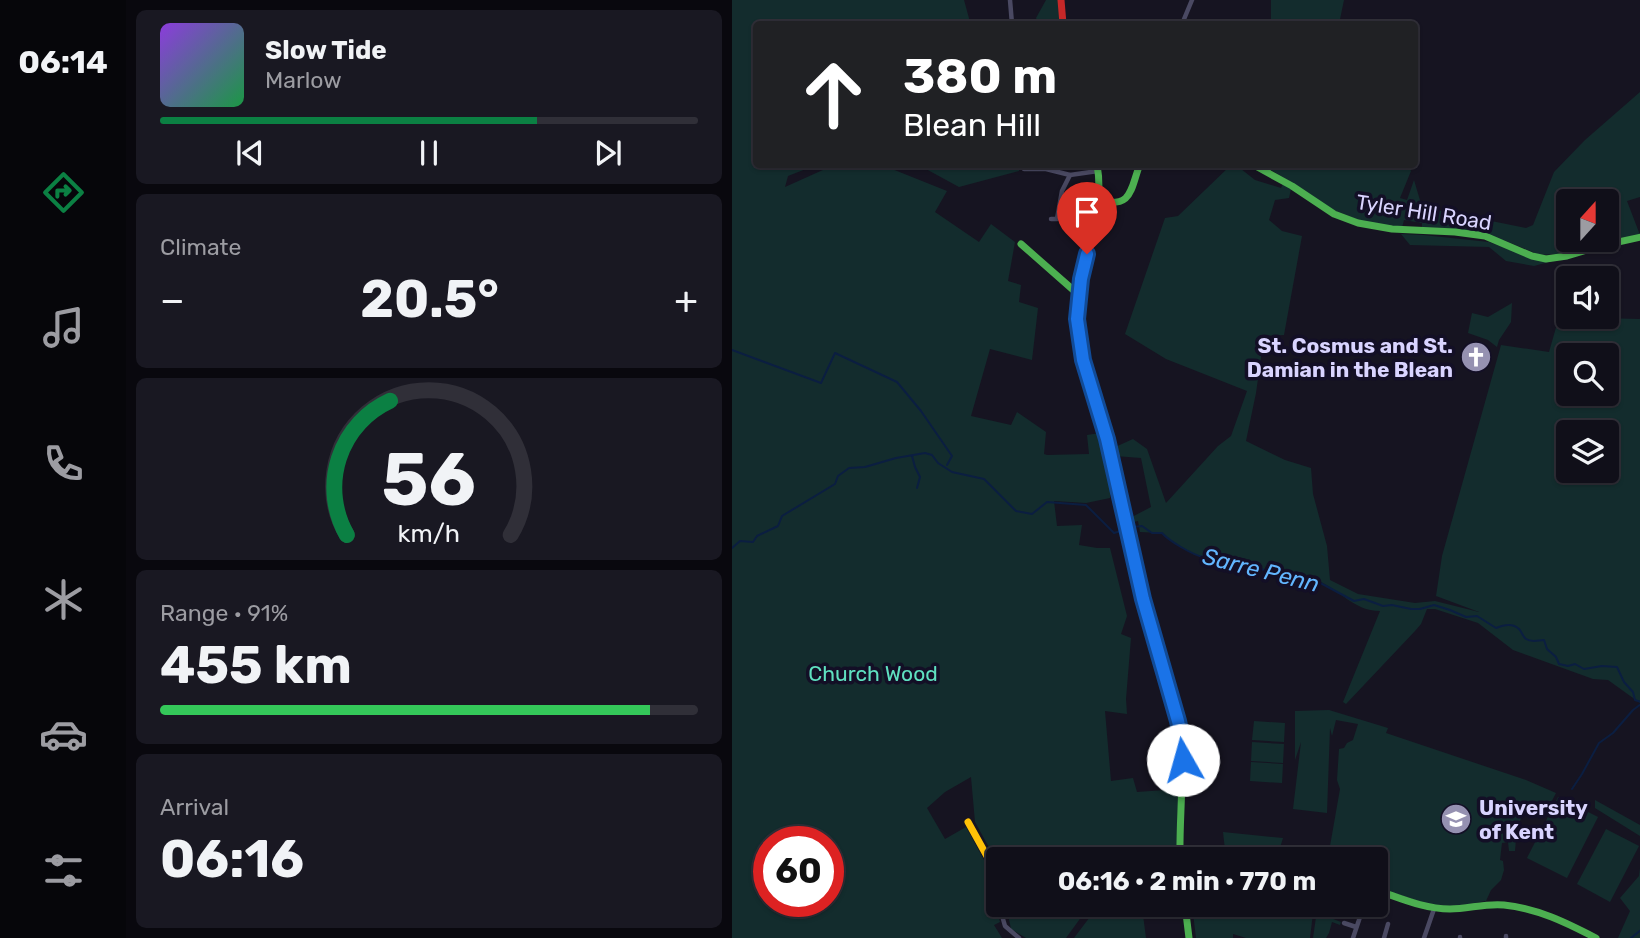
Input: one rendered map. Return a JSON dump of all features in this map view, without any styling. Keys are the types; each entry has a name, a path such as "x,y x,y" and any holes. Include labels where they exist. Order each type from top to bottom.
{"street":[{"path":"1010,0 1012,21"},
{"path":"1061,0 1063,21"},
{"path":"1183,21 1192,0"},
{"path":"1024,169 1035,168"},
{"path":"1049,168 1070,175 1098,168 1101,178 1094,230 1081,279 1077,319 1083,360 1107,439 1143,599 1178,721 1184,778 1181,847"},
{"path":"1099,201 1117,203 1125,200 1139,168"},
{"name":"Tyler Hill Road","path":"1259,168 1334,214 1358,223 1392,229 1485,236 1532,256 1546,259 1640,237"},
{"path":"1051,219 1057,219 1062,191 1070,175"},
{"path":"1021,244 1079,295"},
{"path":"968,822 986,854"},
{"path":"1388,894 1434,909 1460,909 1490,904 1513,906 1563,922 1596,938"},
{"path":"1424,938 1434,909"},
{"path":"1002,917 1005,926 1019,938"},
{"path":"1186,917 1189,938"},
{"path":"1353,938 1360,917"},
{"path":"1344,923 1356,927"},
{"path":"1384,938 1388,924"}],"green space":[{"name":"Church Wood","path":"732,0 964,0 970,21 753,21 753,168 808,168 788,176 785,187 827,168 890,168 947,191 935,212 979,242 991,224 1015,242 1008,281 1021,285 1019,302 1038,308 1032,360 990,349 971,416 1011,425 1017,412 1046,432 1044,454 1047,455 1089,454 1087,435 1100,433 1114,494 1110,495 1110,498 1086,503 1054,501 1057,526 1082,525 1079,545 1110,548 1127,616 1121,634 1131,638 1127,714 1105,711 1111,781 1133,778 1137,792 1179,789 1179,847 989,847 975,822 971,777 945,792 927,808 945,839 966,827 984,860 986,917 999,917 1000,922 994,925 1002,938 732,938"},
{"path":"1046,0 1061,0 1063,21 1038,21 1036,18"},
{"path":"1271,0 1344,0 1340,21 1271,21"},
{"path":"1640,92 1640,197 1627,201 1640,235 1619,240 1619,189 1556,189 1556,252 1565,252 1556,254 1540,255 1475,232 1422,229 1422,223 1404,220 1402,228 1367,223 1328,208 1268,168 1409,168 1411,171 1400,198 1407,200 1414,180 1422,207 1526,228 1533,225 1554,172 1585,140"},
{"path":"923,168 1019,168 1019,171 959,187"},
{"path":"1228,168 1240,168 1255,180 1281,188 1283,184 1291,189 1289,198 1275,200 1269,220 1282,231 1302,236 1284,335 1264,336 1246,441 1285,460 1311,468 1313,494 1327,546 1330,580 1358,594 1415,603 1435,601 1479,612 1436,596 1442,556 1501,345 1549,352 1556,328 1619,329 1619,318 1640,319 1640,703 1608,680 1593,679 1513,650 1478,623 1435,609 1427,609 1421,624 1346,704 1343,702 1380,611 1354,604 1316,580 1290,578 1257,568 1250,563 1235,563 1229,558 1199,556 1175,544 1162,533 1140,532 1138,521 1129,523 1128,519 1151,507 1141,458 1115,456 1113,448 1133,439 1147,449 1166,503 1218,446 1231,436 1247,391 1166,359 1125,334 1165,218 1178,216"},
{"path":"1401,234 1489,242 1530,257 1556,260 1534,266 1506,261 1489,247 1410,245"},
{"path":"1512,303 1511,322 1497,347 1488,340 1468,333 1472,313 1488,317"},
{"path":"1329,710 1388,728 1386,733 1526,780 1556,793 1545,814 1526,807 1517,828 1515,851 1509,851 1508,842 1502,843 1500,860 1503,861 1504,870 1501,880 1491,890 1486,901 1451,907 1427,904 1388,891 1388,847 1330,847 1340,789 1337,780 1339,749 1353,740 1358,724 1336,720 1332,736 1330,728 1327,813 1293,809 1301,742 1295,760 1295,711"},
{"path":"1254,721 1285,723 1284,742 1252,740"},
{"path":"1252,742 1284,744 1283,763 1251,761"},
{"path":"1251,762 1283,764 1282,783 1250,781"},
{"path":"1558,797 1598,817 1567,878 1527,858"},
{"path":"1595,800 1640,825 1640,836 1595,808"},
{"path":"1606,829 1639,846 1610,902 1577,884"},
{"path":"1223,832 1283,838 1280,847 1225,847"},
{"path":"1640,868 1640,938 1618,938 1630,911 1620,898 1639,876"},
{"path":"1008,917 1081,917 1066,938 1026,938 1011,929"},
{"path":"1090,917 1143,917 1146,938 1074,938"},
{"path":"1193,917 1313,917 1310,938 1246,938 1233,934 1233,938 1196,938"},
{"path":"1316,917 1328,917 1341,922 1340,925 1332,922 1326,938 1313,938"}],"waterway":[{"name":"Sarre Penn","path":"732,350 821,383 835,353 897,382 952,456 947,465"},
{"path":"732,548 740,541 753,542 757,536 778,526 782,516 835,484 838,476 849,468 865,467 925,453 932,455 938,463 952,472 984,479 1016,511 1032,514 1047,502 1086,505 1114,533 1124,530"},
{"path":"912,456 920,477 917,488"},
{"name":"Sarre Penn","path":"1132,527 1142,526 1152,533 1162,533 1181,547 1203,557 1229,558 1235,563 1250,563 1257,568 1290,578 1313,579 1354,601 1364,599 1383,606 1411,609 1434,605 1466,617 1477,616 1496,628 1514,626 1528,640 1544,640 1547,649 1559,664 1575,664 1584,669 1617,667 1635,700 1641,702"},
{"path":"1572,789 1599,743 1613,733 1641,704"},
{"path":"1631,938 1641,930"}],"traffic: fast":[{"path":"1097,168 1096,218 1080,285 1078,322 1084,361 1111,456"},
{"path":"1099,201 1118,202 1124,199 1132,189 1139,168"},
{"path":"1259,168 1334,214 1358,223 1392,229 1485,236 1532,256 1546,259 1641,237"},
{"path":"1021,244 1079,295"},
{"path":"1176,714 1182,769 1180,847"},
{"path":"1388,894 1440,909 1484,905 1528,909 1596,938"},
{"path":"1186,917 1189,938"}],"traffic: slow":[{"path":"968,822 986,854"}],"traffic: jam":[{"path":"1061,0 1063,21"},
{"path":"1111,456 1143,599 1176,714"}],"place":[{"name":"St. Cosmus and St. Damian in the Blean","path":"1476,357"},
{"name":"University of Kent","path":"1456,819"}],"route":[{"path":"1087,254 1081,279 1077,319 1083,360 1107,439 1143,599 1178,721 1183,760"}]}
